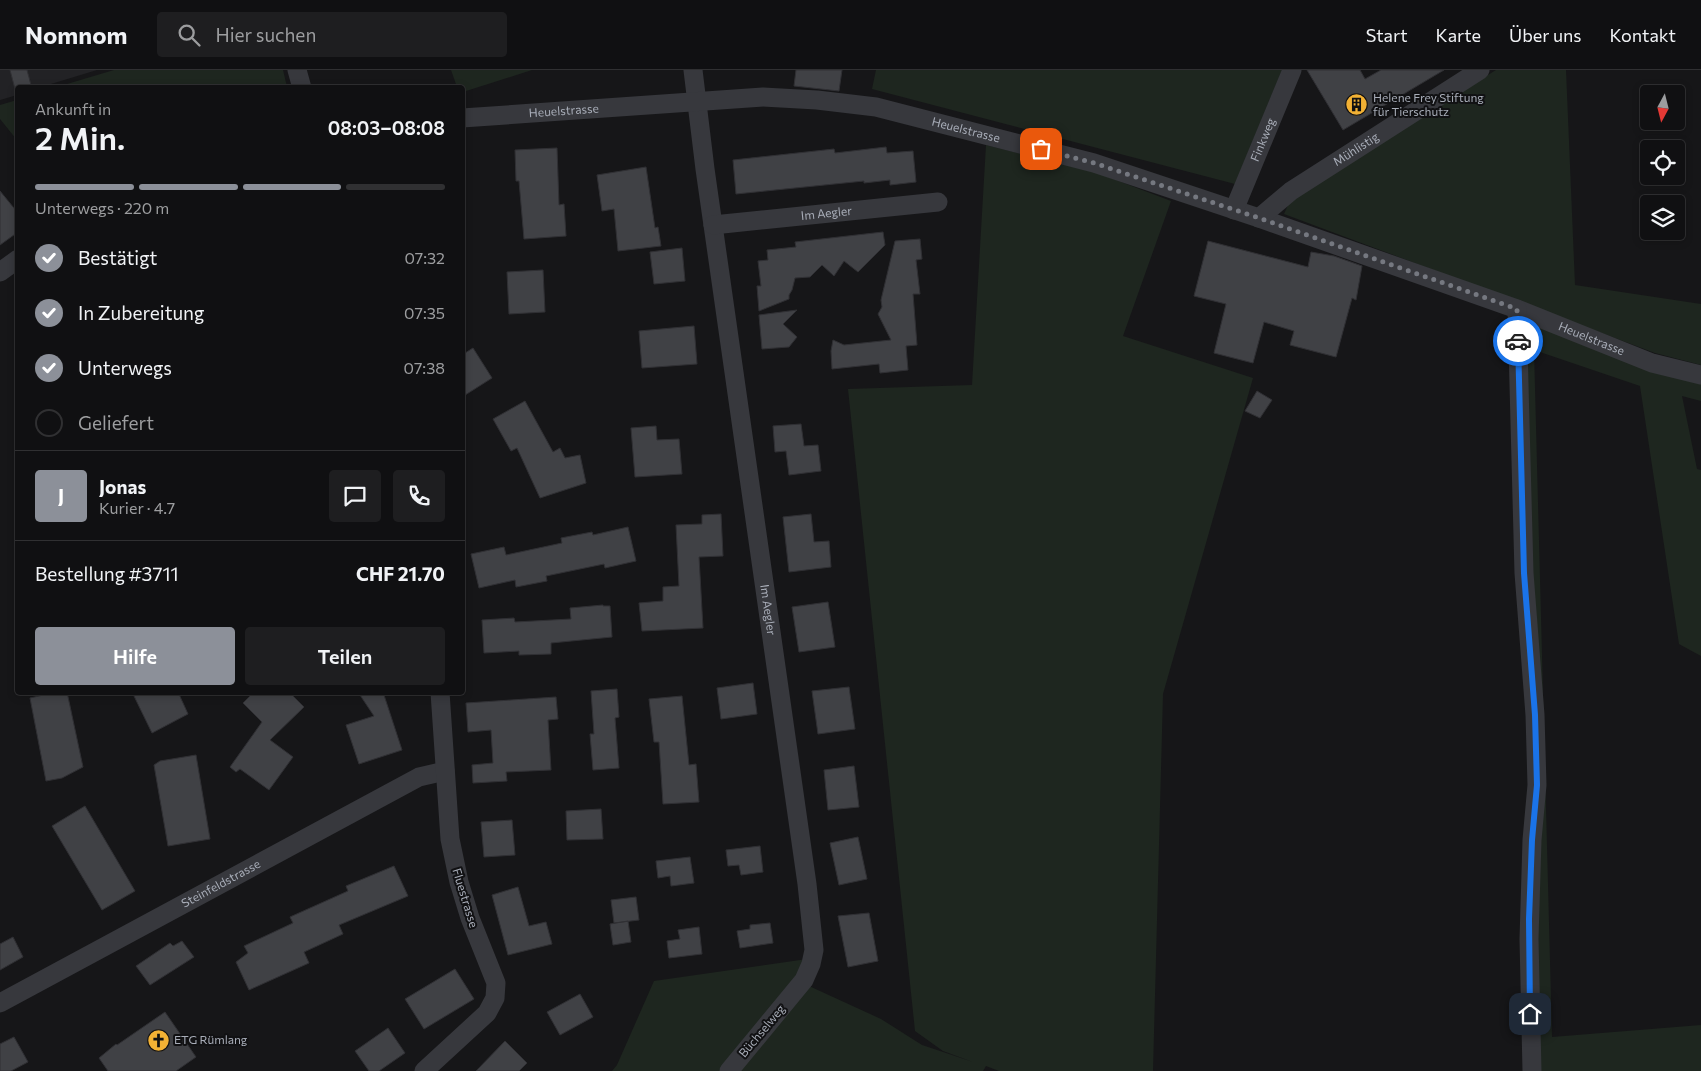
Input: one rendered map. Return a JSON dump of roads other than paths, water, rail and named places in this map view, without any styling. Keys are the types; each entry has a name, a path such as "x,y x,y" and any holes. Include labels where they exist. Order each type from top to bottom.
{"street":[{"path":"297,70 301,85"},
{"name":"Im Aegler","path":"693,70 704,169 714,226 814,937 811,964 804,980 796,990"},
{"name":"Finkweg","path":"1234,210 1292,70"},
{"name":"Mühlistig","path":"1259,218 1291,191 1480,70"},
{"name":"Heuelstrasse","path":"465,118 763,97 817,100 876,108 1094,163 1259,218 1517,309 1652,363 1701,375"},
{"name":"Im Aegler","path":"714,226 938,202"},
{"path":"0,272 15,261"},
{"path":"1517,309 1524,573 1535,715 1537,785 1532,840 1529,939 1532,1071"},
{"name":"Fluestrasse","path":"424,1071 486,1013 495,998 496,983 470,918 459,882 450,839 440,695"},
{"name":"Steinfeldstrasse","path":"0,1003 419,777 445,771"},
{"name":"Büchselweg","path":"729,1071 796,990"}],"place":[{"name":"Helene Frey Stiftung für Tierschutz","path":"1357,105"},
{"name":"ETG Rümlang","path":"158,1040"}]}
